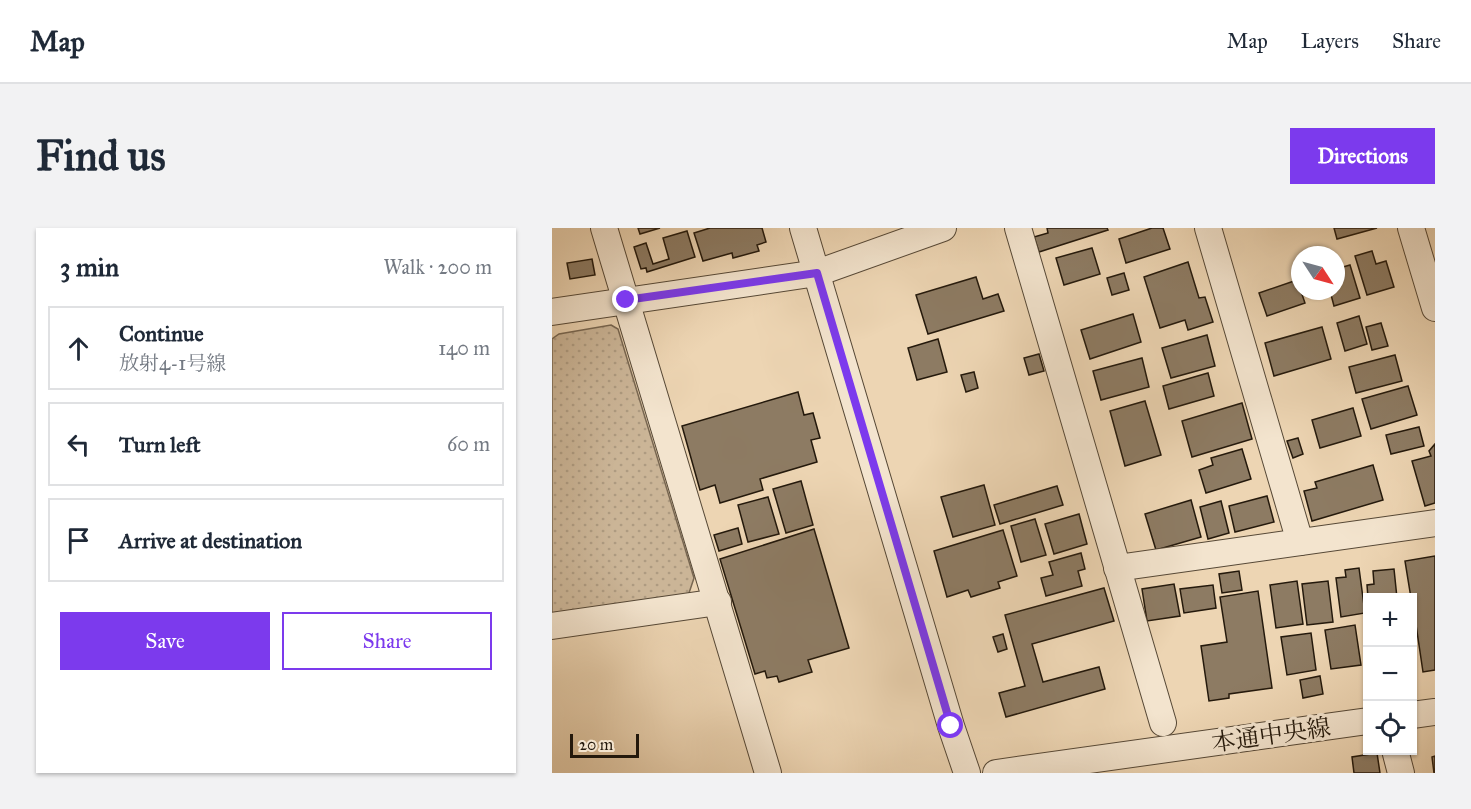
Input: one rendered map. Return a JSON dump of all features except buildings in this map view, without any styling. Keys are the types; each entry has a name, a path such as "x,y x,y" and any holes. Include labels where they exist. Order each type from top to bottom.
{"street":[{"path":"604,228 768,773"},
{"path":"803,228 967,773"},
{"path":"552,312 817,273 943,228"},
{"path":"1018,228 1163,723"},
{"path":"1208,228 1300,542"},
{"path":"1411,228 1435,309"},
{"path":"1117,568 1435,523"},
{"path":"552,626 718,602"},
{"path":"1417,714 1435,712"},
{"name":"本通中央線","path":"996,773 1363,722"},
{"path":"1396,755 1401,773"}],"shaded area":[{"path":"611,325 618,329 694,578 688,596 552,613 552,339 559,334"}],"route":[{"path":"626,300 817,273 951,726"}]}
